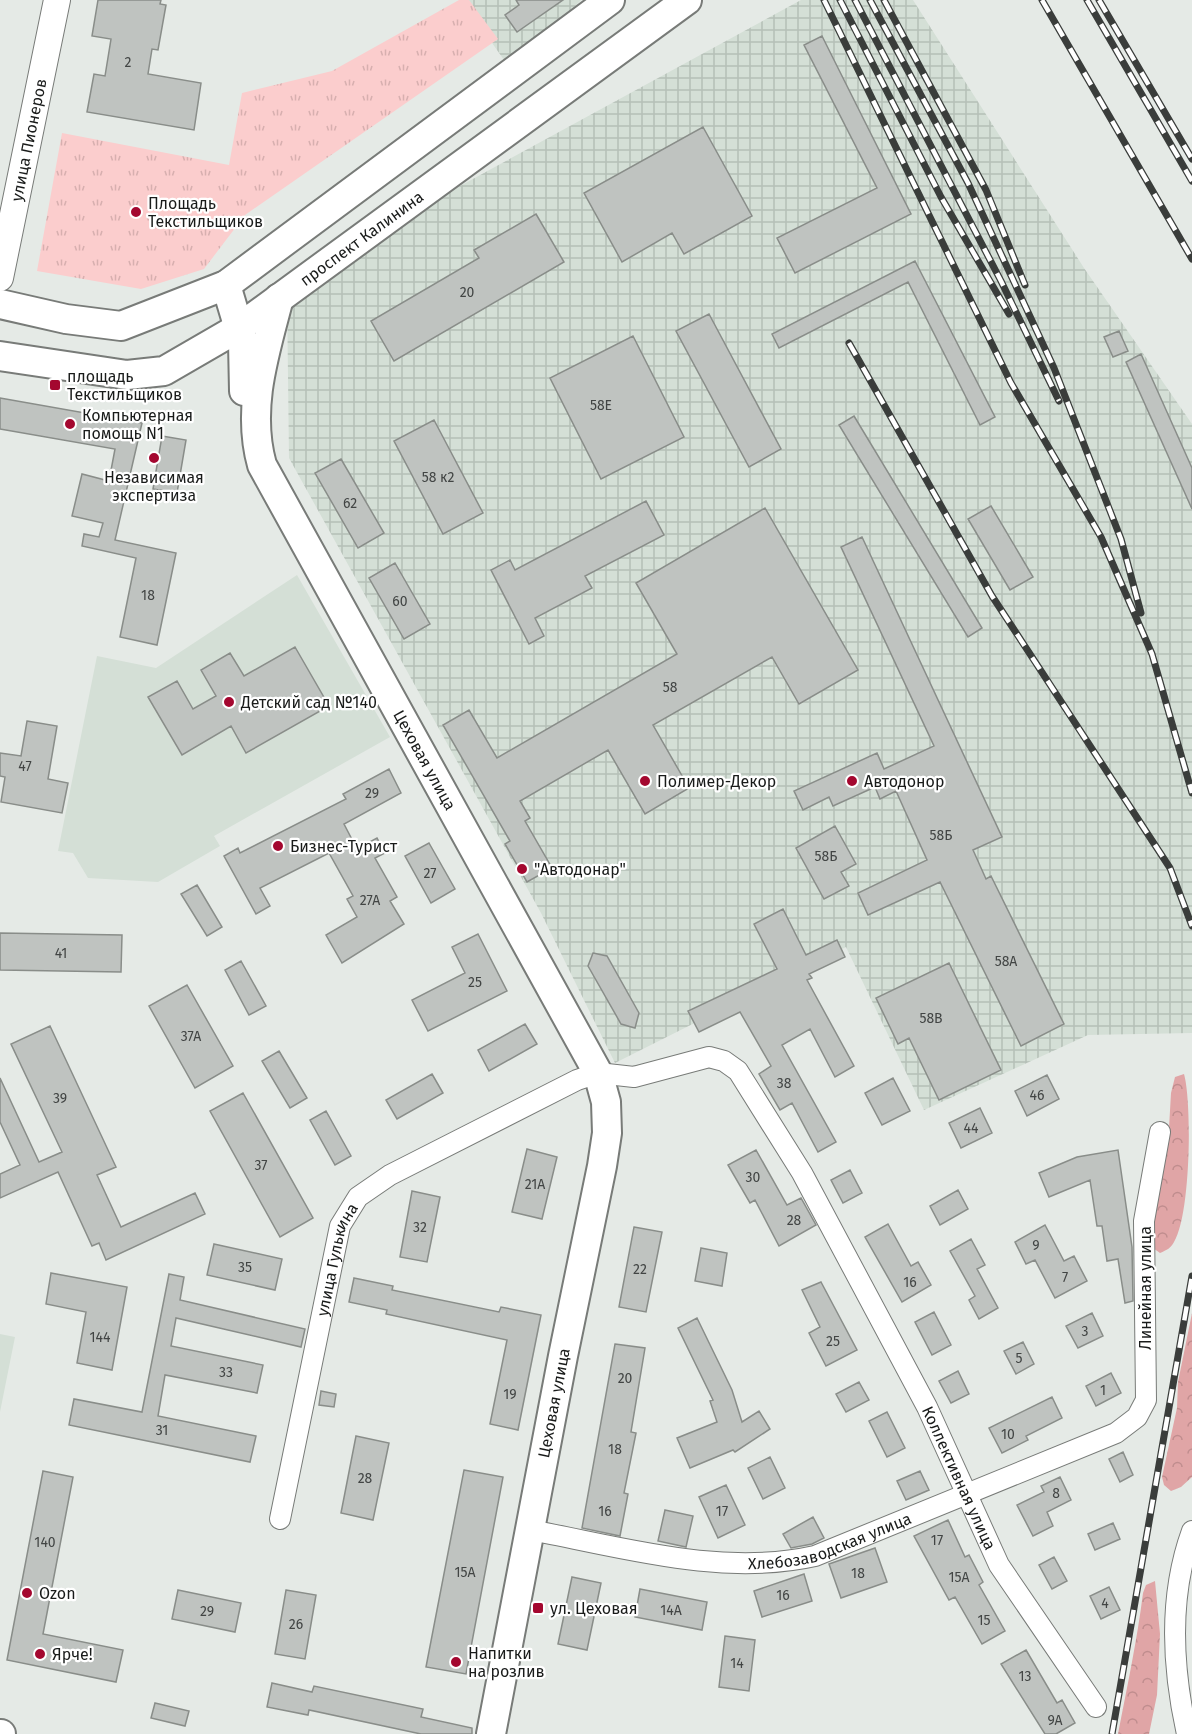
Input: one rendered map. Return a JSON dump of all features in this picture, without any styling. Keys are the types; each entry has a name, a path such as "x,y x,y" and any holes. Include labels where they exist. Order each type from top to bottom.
{"main road":[{"path":"0,304 66,319 121,326 226,285 610,0"},
{"name":"проспект Калинина","path":"0,356 128,375 164,371 240,327 687,0"},
{"path":"259,260 279,298"},
{"name":"Цеховая улица","path":"226,285 243,342 244,407 262,465 598,1073 606,1102 607,1133 602,1166 491,1734"},
{"name":"Цеховая улица","path":"256,445 258,388 279,298"}],"street":[{"name":"улица Пионеров","path":"0,278 57,0"},
{"name":"Коллективная улица","path":"598,1073 634,1077 709,1057 724,1061 738,1071 802,1173 927,1407 999,1565 1096,1707"},
{"name":"улица Гулькина","path":"280,1519 340,1226 358,1197 390,1175 543,1096 598,1073"},
{"name":"Линейная улица","path":"1116,1433 1137,1418 1146,1400 1144,1221 1160,1132"},
{"name":"Хлебозаводская улица","path":"530,1530 693,1560 782,1563 815,1556 967,1496 1116,1433"},
{"path":"1187,1734 1175,1677 1175,1615 1183,1556 1192,1532"}],"shaded area":[{"path":"469,0 581,0 555,27 504,60 471,13"},
{"path":"801,0 913,0 1084,268 1192,424 1192,1033 1088,1035 924,1110 846,947 615,1063 541,913 289,458 287,295 405,216"},
{"name":"Детский сад №140","path":"297,575 390,737 214,836 220,846 158,882 88,878 73,853 58,851 97,656 156,668"},
{"path":"0,1334 15,1337 0,1412"}],"green space":[{"path":"459,0 469,0 498,39 245,215 204,269 141,289 37,271 62,133 229,165 242,93 332,71"},
{"path":"1184,1074 1189,1132 1184,1208 1180,1228 1172,1246 1160,1253 1153,1248 1155,1198 1169,1128 1171,1093 1175,1077"},
{"path":"1192,1313 1192,1477 1181,1487 1171,1491 1164,1485 1162,1477 1177,1408 1178,1382"},
{"path":"1155,1581 1160,1634 1157,1695 1149,1734 1118,1734 1143,1593 1146,1585"}],"building":[{"path":"98,0 161,0 160,4 166,5 158,50 152,49 148,74 201,83 194,130 87,112 94,74 105,76 111,39 92,36"},
{"path":"516,0 563,0 517,32 505,15 519,5"},
{"path":"822,36 911,214 795,273 777,238 877,188 804,45"},
{"path":"703,127 752,216 684,254 672,233 622,262 584,193"},
{"path":"536,214 564,262 394,361 371,321 479,258 474,250"},
{"path":"915,261 995,417 980,425 908,282 779,348 772,334"},
{"path":"709,314 781,449 749,467 676,331"},
{"path":"1119,331 1128,351 1113,357 1104,337"},
{"path":"633,336 684,437 601,479 550,378"},
{"path":"1141,354 1192,468 1192,509 1126,362"},
{"path":"0,398 142,423 115,540 176,553 157,645 120,637 136,558 82,546 84,534 99,537 103,523 72,516 82,474 109,481 115,449 0,429"},
{"path":"854,416 982,628 968,637 839,425"},
{"path":"434,420 483,513 443,534 394,441"},
{"path":"162,436 186,440 177,493 153,489"},
{"path":"341,459 384,533 358,548 315,473"},
{"path":"646,501 664,535 585,576 592,588 535,618 544,636 529,644 491,570 510,560 515,570"},
{"path":"991,506 1033,577 1010,590 968,519"},
{"path":"765,508 858,670 799,704 772,657 653,725 689,788 645,814 608,750 520,801 530,818 525,821 552,868 527,882 505,844 510,841 443,725 469,710 497,758 677,654 636,583"},
{"path":"862,537 1002,837 973,850 986,879 991,876 1064,1024 1021,1046 940,882 868,915 858,893 927,860 896,791 880,799 875,787 833,806 829,797 803,810 794,791 877,753 884,769 934,746 841,547"},
{"path":"395,563 430,624 404,639 369,578"},
{"path":"295,647 329,706 246,753 231,726 182,755 148,697 177,681 193,709 216,696 201,670 230,653 244,676"},
{"path":"27,721 57,726 48,779 68,783 62,813 1,802 5,777 0,776 0,753 21,756"},
{"path":"389,769 401,793 344,824 357,849 377,838 385,853 375,858 397,897 390,901 404,924 342,963 326,935 357,917 347,899 353,896 329,853 260,888 270,906 256,914 224,856 238,848 240,853 346,799 343,794"},
{"path":"835,826 856,864 841,872 849,886 824,899 796,848"},
{"path":"429,843 455,889 431,903 405,856"},
{"path":"197,885 222,927 207,936 181,894"},
{"path":"783,909 806,955 837,940 845,957 809,974 812,978 807,980 854,1066 835,1077 810,1029 782,1045 836,1142 818,1152 792,1103 780,1110 759,1074 771,1066 740,1012 699,1032 688,1011 777,969 754,924"},
{"path":"0,933 122,935 121,972 0,970"},
{"path":"478,934 507,991 428,1031 412,1000 465,973 452,947"},
{"path":"593,953 607,956 639,1013 635,1028 621,1024 588,966"},
{"path":"241,961 266,1006 249,1015 225,970"},
{"path":"949,963 1001,1070 939,1100 909,1038 898,1044 876,998"},
{"path":"187,985 233,1066 195,1088 149,1006"},
{"path":"525,1024 537,1044 489,1071 478,1050"},
{"path":"50,1026 116,1167 97,1175 121,1227 195,1193 205,1214 106,1260 99,1243 92,1246 58,1172 0,1198 0,1174 20,1165 0,1122 0,1078 39,1162 62,1152 11,1044"},
{"path":"279,1051 307,1098 290,1108 262,1061"},
{"path":"432,1074 443,1093 397,1119 386,1100"},
{"path":"1047,1075 1059,1099 1027,1116 1015,1091"},
{"path":"893,1078 910,1111 882,1125 865,1093"},
{"path":"243,1093 313,1218 280,1237 210,1111"},
{"path":"980,1108 992,1133 961,1148 949,1123"},
{"path":"326,1111 351,1156 335,1165 310,1120"},
{"path":"527,1149 557,1157 542,1219 512,1212"},
{"path":"756,1150 787,1205 801,1198 816,1225 779,1246 755,1200 750,1203 728,1165"},
{"path":"1118,1150 1132,1247 1133,1301 1125,1303 1118,1259 1107,1261 1102,1226 1097,1226 1090,1180 1049,1197 1039,1173 1077,1157"},
{"path":"850,1170 862,1193 843,1203 831,1180"},
{"path":"958,1190 968,1209 940,1225 930,1206"},
{"path":"412,1191 440,1197 427,1262 400,1257"},
{"path":"888,1224 911,1266 918,1262 931,1285 902,1302 865,1237"},
{"path":"1045,1225 1064,1261 1074,1256 1087,1281 1055,1298 1035,1260 1026,1264 1015,1242"},
{"path":"634,1227 662,1232 646,1312 619,1307"},
{"path":"971,1239 985,1265 977,1269 998,1308 979,1319 969,1300 975,1296 950,1251"},
{"path":"214,1244 282,1259 275,1290 207,1275"},
{"path":"701,1248 727,1253 722,1286 695,1281"},
{"path":"51,1273 127,1287 112,1370 77,1363 86,1312 46,1304"},
{"path":"169,1274 184,1277 180,1300 305,1329 301,1347 176,1318 171,1346 263,1365 257,1393 165,1375 158,1416 256,1436 250,1462 69,1425 74,1399 142,1412"},
{"path":"354,1278 393,1286 392,1290 499,1312 501,1307 541,1315 518,1430 490,1424 507,1340 386,1314 387,1310 349,1302"},
{"path":"821,1282 857,1350 826,1366 809,1333 820,1327 802,1290"},
{"path":"934,1312 951,1345 932,1355 915,1322"},
{"path":"1092,1313 1103,1336 1078,1348 1066,1326"},
{"path":"697,1318 732,1390 742,1422 759,1411 770,1429 735,1452 733,1450 690,1468 677,1438 717,1422 710,1401 713,1400 678,1328"},
{"path":"1023,1342 1034,1364 1016,1374 1004,1351"},
{"path":"615,1344 645,1348 631,1432 636,1433 624,1493 628,1494 620,1536 582,1528"},
{"path":"958,1371 969,1394 951,1403 939,1381"},
{"path":"1111,1373 1121,1393 1096,1406 1086,1386"},
{"path":"859,1382 869,1400 846,1412 836,1394"},
{"path":"321,1391 336,1394 334,1407 319,1405"},
{"path":"1052,1397 1062,1418 1026,1436 1028,1440 1002,1453 989,1428"},
{"path":"887,1412 905,1448 887,1457 869,1421"},
{"path":"356,1436 389,1443 373,1520 341,1513"},
{"path":"1123,1452 1133,1475 1120,1482 1109,1459"},
{"path":"770,1457 785,1488 763,1499 748,1468"},
{"path":"464,1470 503,1477 466,1674 426,1667"},
{"path":"43,1471 73,1477 43,1634 123,1650 116,1682 7,1660"},
{"path":"920,1471 929,1490 906,1500 897,1481"},
{"path":"1060,1477 1071,1500 1047,1512 1053,1526 1033,1536 1017,1505 1044,1492 1041,1486"},
{"path":"726,1485 745,1525 718,1538 699,1497"},
{"path":"665,1510 693,1516 686,1547 658,1541"},
{"path":"813,1517 824,1538 812,1544 791,1548 783,1534"},
{"path":"948,1520 965,1557 969,1555 983,1582 979,1585 1005,1631 982,1644 955,1597 949,1600 914,1536"},
{"path":"1113,1523 1120,1539 1095,1550 1088,1534"},
{"path":"875,1548 887,1582 841,1598 829,1564"},
{"path":"1054,1557 1067,1581 1052,1589 1039,1565"},
{"path":"804,1574 812,1601 762,1617 754,1591"},
{"path":"572,1577 601,1583 587,1650 558,1644"},
{"path":"1109,1587 1120,1610 1101,1619 1090,1596"},
{"path":"640,1589 707,1602 702,1630 635,1617"},
{"path":"178,1590 241,1603 235,1632 172,1619"},
{"path":"286,1590 316,1595 305,1659 275,1654"},
{"path":"725,1636 755,1640 749,1691 719,1687"},
{"path":"1026,1650 1057,1703 1062,1700 1075,1723 1056,1734 1045,1734 1001,1664"},
{"path":"272,1683 312,1692 314,1686 423,1709 421,1717 472,1728 472,1734 421,1734 309,1710 308,1715 267,1707"},
{"path":"155,1703 189,1711 185,1726 151,1718"}],"railway":[{"path":"824,0 1011,383 1101,537 1152,654 1192,793"},
{"path":"840,0 941,197 1009,314"},
{"path":"855,0 1001,281 1059,401"},
{"path":"870,0 968,183 1054,368 1121,539 1141,613"},
{"path":"884,0 986,190 1025,285"},
{"path":"1042,0 1192,259"},
{"path":"1087,0 1192,181"},
{"path":"1099,0 1192,159"},
{"path":"849,343 992,596 1170,868 1192,926"},
{"path":"1112,1734 1192,1276"}],"place":[{"name":"Площадь Текстильщиков","path":"136,212"},
{"name":"площадь Текстильщиков","path":"55,385"},
{"name":"Компьютерная помощь N1","path":"70,424"},
{"name":"Независимая экспертиза","path":"154,458"},
{"name":"Детский сад №140","path":"229,702"},
{"name":"Полимер-Декор","path":"645,781"},
{"name":"Автодонор","path":"852,781"},
{"name":"Бизнес-Турист","path":"278,846"},
{"name":"\"Автодонар\"","path":"522,869"},
{"name":"Ozon","path":"27,1593"},
{"name":"ул. Цеховая","path":"538,1608"},
{"name":"Ярче!","path":"40,1654"},
{"name":"Напитки на розлив","path":"456,1662"}]}
